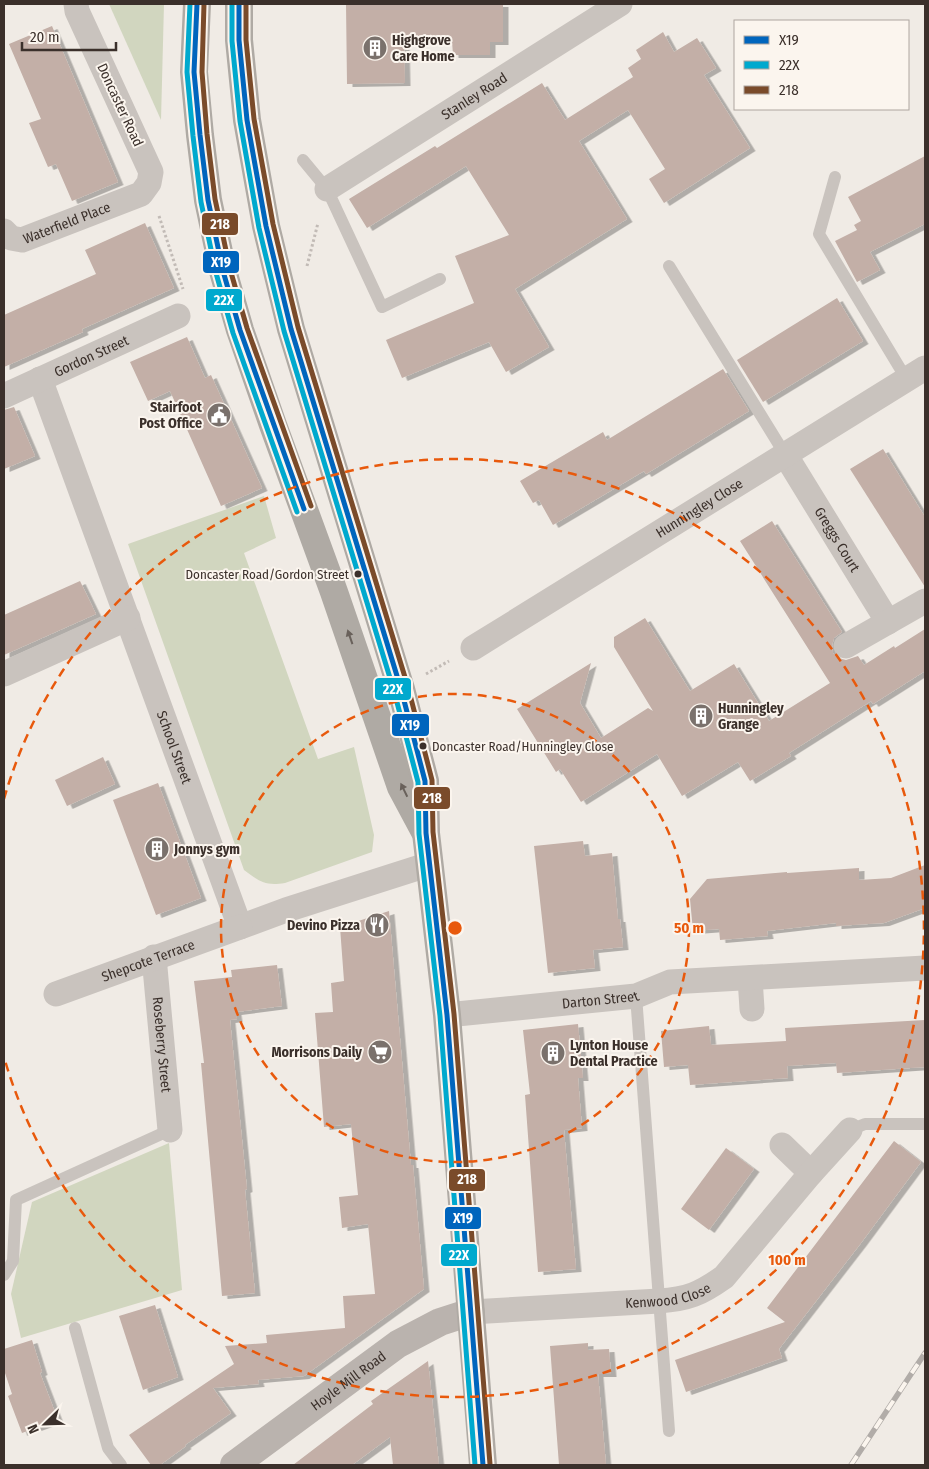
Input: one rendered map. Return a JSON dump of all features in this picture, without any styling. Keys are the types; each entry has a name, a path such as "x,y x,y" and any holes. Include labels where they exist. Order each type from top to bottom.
{"highway":[{"path":"197,4 194,72 205,180 222,270 252,365 402,787 426,833"},
{"path":"239,4 239,40 247,120 266,226 294,339 401,689 425,782 426,833 447,1015 483,1465"}],"street":[{"name":"Doncaster Road","path":"76,4 77,11 150,172 149,183"},
{"name":"Stanley Road","path":"327,189 620,4"},
{"name":"Waterfield Place","path":"4,231 11,238 22,240 141,194 149,183"},
{"name":"Gordon Street","path":"4,396 178,316"},
{"name":"Hunningley Close","path":"473,648 916,374"},
{"name":"School Street","path":"40,379 240,927"},
{"name":"Greggs Court","path":"786,456 888,622"},
{"path":"846,646 925,601"},
{"path":"4,674 128,618"},
{"path":"240,927 295,907 430,864"},
{"name":"Shepcote Terrace","path":"56,994 240,927"},
{"name":"Roseberry Street","path":"154,957 170,1130"},
{"name":"Darton Street","path":"447,1015 636,996 670,982 925,968"},
{"path":"750,978 752,1009"},
{"name":"Kenwood Close","path":"471,1312 678,1300 695,1295 724,1277 811,1173 850,1130"},
{"path":"782,1145 811,1173"},
{"name":"Hoyle Mill Road","path":"234,1465 398,1344 440,1322 471,1312"}],"lane":[{"path":"303,160 327,189 382,307 440,280"},
{"path":"835,177 819,234 916,374"},
{"path":"669,266 786,456"},
{"path":"636,996 669,1431"},
{"path":"850,1130 865,1124 925,1124"},
{"path":"4,1275 13,1261 16,1200 170,1130"},
{"path":"75,1328 108,1448 121,1465"}],"path":[{"path":"149,183 171,254 192,311 178,316"},
{"path":"305,273 327,189"}],"green space":[{"path":"109,4 164,4 161,120"},
{"path":"264,496 276,538 244,553 318,759 354,747 374,835 372,852 278,884 263,882 244,870 128,544"},
{"path":"169,1143 182,1290 21,1338 11,1294 32,1202"}],"building":[{"name":"Highgrove Care Home","path":"346,4 503,4 503,42 490,42 490,55 453,55 452,41 404,41 405,83 347,84"},
{"path":"52,26 118,182 72,201 56,164 48,167 29,123 41,119 9,44"},
{"path":"663,32 674,52 697,38 716,68 704,75 750,148 664,203 649,179 665,169 628,110 579,141 627,219 515,289 549,347 506,372 489,342 402,378 386,340 474,303 455,256 509,235 466,166 367,228 349,199 435,146 437,148 542,83 565,120 633,77 628,68 641,59 636,50"},
{"path":"925,156 925,224 870,252 880,270 857,282 835,241 857,230 854,225 861,221 848,197"},
{"path":"145,223 174,288 82,329 83,332 4,367 4,315 96,274 85,250"},
{"path":"837,298 863,341 763,402 737,360"},
{"path":"187,337 205,378 211,375 262,488 221,506 170,391 148,401 130,362"},
{"path":"723,369 749,411 646,474 644,471 553,525 539,500 533,503 520,481 603,432 607,440"},
{"path":"14,407 35,456 4,469 4,410"},
{"path":"883,449 925,517 925,587 850,469"},
{"name":"Hunningley Grange","path":"772,521 842,632 834,638 832,645 833,653 838,658 846,660 858,656 864,665 925,629 925,671 873,704 871,701 789,753 791,756 750,781 738,762 682,796 657,754 581,802 560,769 556,772 517,709 591,663 580,703 601,738 648,708 653,711 614,647 614,637 645,618 690,691 734,664 769,721 830,683 740,541"},
{"path":"80,581 96,614 4,655 4,615"},
{"path":"103,757 115,784 67,806 55,780"},
{"name":"Jonnys gym","path":"158,783 201,898 156,915 113,800"},
{"path":"583,841 585,856 612,853 618,919 620,919 623,947 593,950 595,968 548,973 534,846"},
{"path":"925,865 925,908 884,923 836,926 836,923 767,931 768,936 720,940 719,929 693,931 690,899 707,879 859,868 859,880 891,878"},
{"path":"389,911 411,1165 413,1165 424,1289 304,1376 258,1380 259,1384 213,1388 231,1413 160,1465 151,1465 129,1435 234,1364 225,1346 267,1343 266,1335 345,1328 343,1296 375,1294 368,1224 342,1228 339,1197 358,1195 351,1124 324,1127 315,1013 333,1012 331,983 344,981 340,927"},
{"path":"277,965 282,1006 236,1012 237,1019 230,1020 247,1189 245,1190 255,1293 222,1296 201,1063 204,1063 194,981 232,977 231,970"},
{"path":"925,1020 925,1067 837,1073 836,1063 787,1066 788,1078 690,1085 688,1065 664,1067 661,1031 709,1026 711,1045 786,1041 785,1028"},
{"path":"578,1024 583,1078 578,1078 582,1128 564,1130 576,1269 538,1272 525,1095 530,1094 523,1030"},
{"path":"894,1141 921,1162 779,1349 782,1358 686,1392 675,1360 785,1322 767,1308"},
{"path":"726,1148 754,1169 709,1230 681,1209"},
{"path":"155,1305 178,1377 143,1390 119,1316"},
{"path":"32,1340 42,1372 40,1373 58,1420 22,1433 8,1396 12,1394 4,1370 4,1349"},
{"path":"588,1343 588,1350 609,1349 611,1374 598,1374 606,1465 559,1465 550,1346"},
{"path":"428,1361 439,1465 393,1465 390,1437 352,1465 293,1465 373,1404 371,1401"}],"railway":[{"path":"851,1465 925,1353"}],"transit line":[{"name":"22X","path":"190,4 187,72 201,202 216,273 233,333 297,512"},
{"name":"X19","path":"197,4 194,72 200,135 208,200 223,271 240,330 304,509"},
{"name":"218","path":"204,4 202,72 215,199 230,269 247,328 311,506"},
{"name":"22X","path":"232,4 232,41 240,121 259,228 284,331 394,691 418,782 419,834 440,1016 475,1465"},
{"name":"X19","path":"239,4 239,40 247,120 266,226 291,329 401,689 425,781 426,833 447,1015 483,1465"},
{"name":"218","path":"246,4 246,40 254,119 273,224 298,327 408,687 432,780 433,832 454,1014 490,1464"}],"place":[{"name":"Highgrove Care Home","path":"375,48"},
{"name":"Stairfoot Post Office","path":"219,415"},
{"name":"Doncaster Road/Gordon Street","path":"358,574"},
{"name":"Hunningley Grange","path":"701,716"},
{"name":"Doncaster Road/Hunningley Close","path":"423,746"},
{"name":"Jonnys gym","path":"157,849"},
{"name":"Devino Pizza","path":"377,925"},
{"name":"Morrisons Daily","path":"380,1052"},
{"name":"Lynton House Dental Practice","path":"553,1053"}]}
